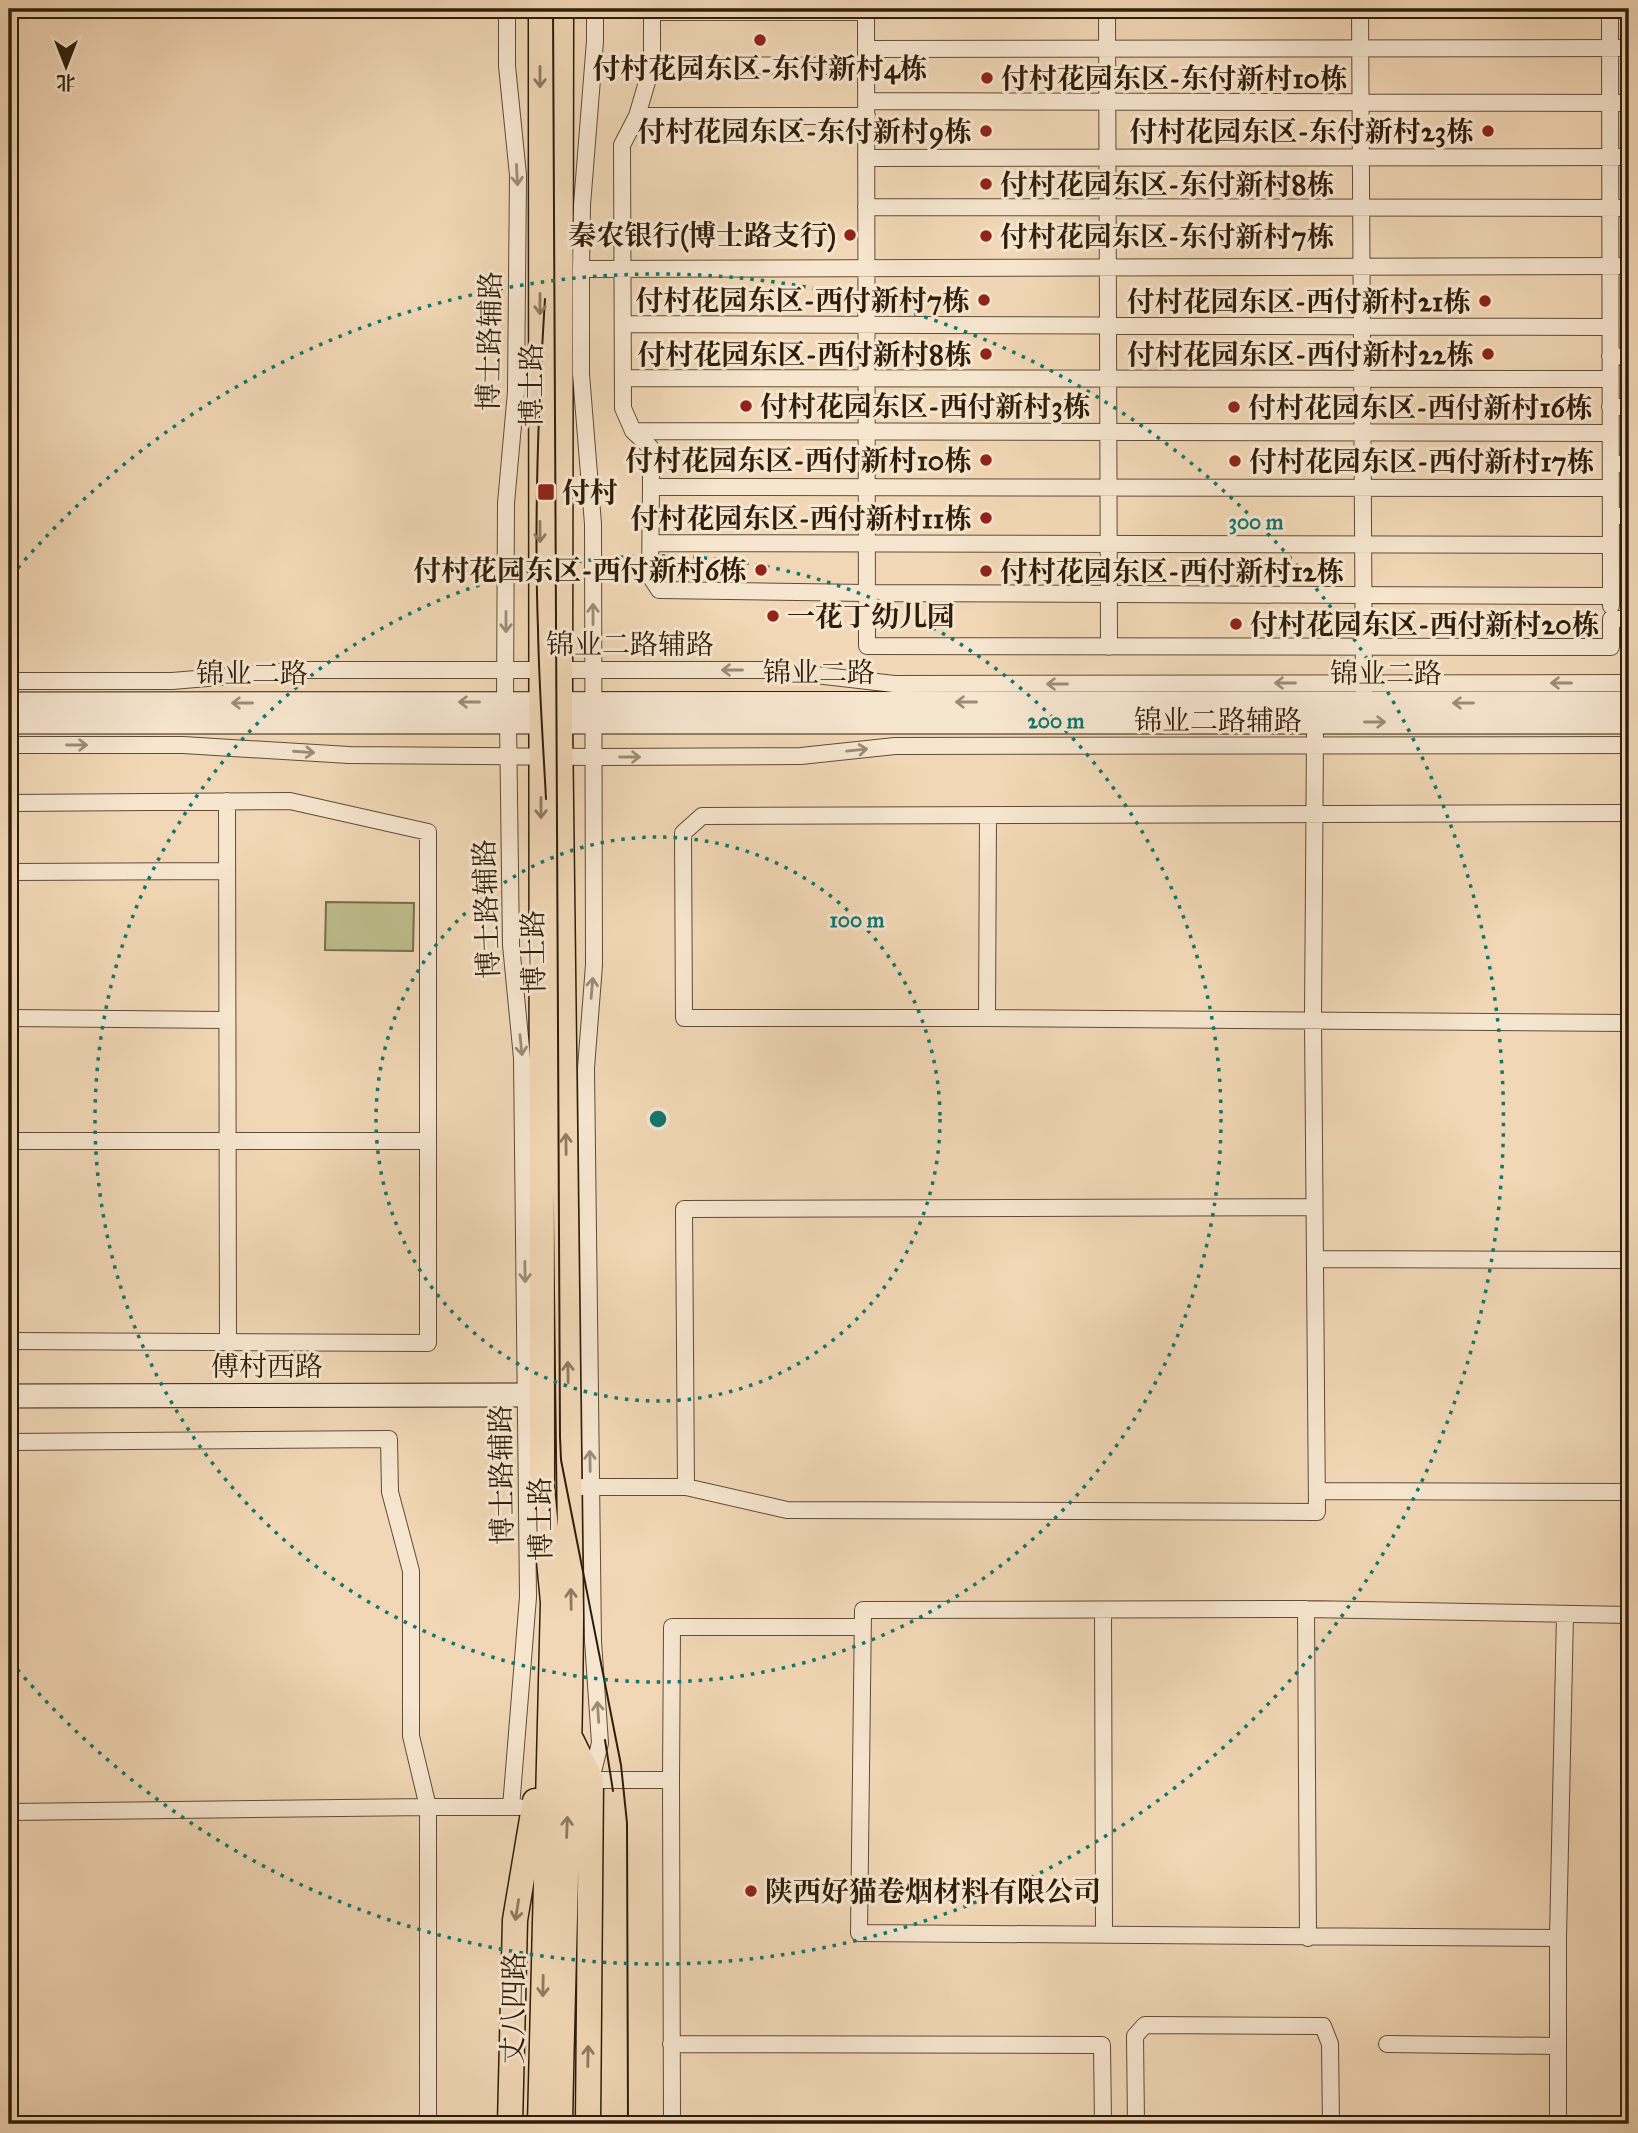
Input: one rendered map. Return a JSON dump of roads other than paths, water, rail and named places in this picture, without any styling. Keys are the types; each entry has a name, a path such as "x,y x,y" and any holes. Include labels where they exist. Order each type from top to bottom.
{"main road":[{"name":"博士路","path":"541,9 551,756 580,1487 560,1743 555,1894"},
{"name":"博士路","path":"550,670 561,9"},
{"name":"锦业二路","path":"1315,713 1364,693 1629,703"},
{"name":"锦业二路","path":"9,704 507,712 1315,713 1629,722"},
{"name":"锦业二路","path":"9,722 507,712"},
{"name":"博士路","path":"551,756 542,1487 560,1743"},
{"name":"傅村西路","path":"9,1395 526,1395"},
{"path":"510,2124 515,1920 522,1807 560,1743 592,1780 588,2124"},
{"name":"丈八四路","path":"540,2124 555,1894"},
{"name":"丈八四路","path":"555,1894 560,2124"}],"street":[{"name":"博士路辅路","path":"508,9 507,66 518,175 516,392 506,503 506,670 511,946 522,1058 528,1597 522,1807"},
{"path":"595,9 595,41 582,205 581,270 581,374 593,524 594,965 586,1068 580,1487 600,1743 592,1780 671,1780"},
{"path":"1107,9 1109,647"},
{"path":"1360,9 1364,693"},
{"path":"1610,9 1609,379 1611,464 1610,488 1611,516 1611,545 1611,568 1611,596 1611,647 867,646 867,593 867,543 866,488 867,109 866,11 652,10 652,65 637,116 622,145 623,408 633,431 651,448 650,576 659,590 867,593 1611,596"},
{"path":"652,65 1108,49 1629,48"},
{"path":"637,116 1109,103 1629,103"},
{"path":"866,158 1629,157"},
{"path":"866,207 1629,208"},
{"path":"581,270 1629,266"},
{"path":"623,324 1361,324 1610,327"},
{"path":"1610,356 1629,357"},
{"path":"623,378 1609,379"},
{"path":"1610,407 1629,407"},
{"path":"633,431 1610,433"},
{"path":"1611,464 1629,464"},
{"path":"651,487 1610,488"},
{"path":"1611,516 1629,516"},
{"path":"651,543 1611,545"},
{"path":"1611,568 1629,568"},
{"path":"1611,619 1629,619"},
{"name":"锦业二路辅路","path":"9,681 172,681 303,670 772,670 894,684 1364,693 1629,683"},
{"path":"580,1487 687,1488 788,1510 1317,1512 1313,1020 1315,713"},
{"name":"锦业二路辅路","path":"9,745 183,745 349,755 594,757 801,756 895,746 1629,745"},
{"path":"227,801 228,1342"},
{"path":"9,803 290,801 428,832 428,1343 9,1341"},
{"path":"1629,813 702,816 683,833 684,1018 1629,1023"},
{"path":"987,1018 988,815"},
{"path":"9,872 227,871"},
{"path":"9,1018 228,1020"},
{"path":"9,1141 427,1141"},
{"path":"687,1488 684,1209 1314,1207"},
{"path":"1315,1259 1629,1260"},
{"path":"9,1442 390,1439 390,1492 411,1571 411,1735 428,1807 428,2124"},
{"path":"1317,1491 1629,1492"},
{"path":"1306,1609 1308,1938"},
{"path":"1558,1938 859,1933 863,1610 1306,1609 1629,1615"},
{"path":"1103,1610 1104,1935"},
{"path":"1558,2124 1558,1938 1566,1615"},
{"path":"672,2124 672,1627 863,1628"},
{"path":"9,1812 522,1807"},
{"path":"1136,2124 1135,2036 1145,2025 1172,2025 1322,2026 1330,2043 1331,2124"},
{"path":"1387,2043 1558,2046"},
{"path":"671,2044 1102,2045 1103,2124"}],"tram line":[{"path":"553,9 560,1437 561,1460 621,1765 627,1823 628,2124"},
{"path":"545,299 536,546 546,799"},
{"path":"605,1740 613,1791"}],"place":[{"name":"付村花园东区-东付新村4栋","path":"760,40"},
{"name":"付村花园东区-东付新村10栋","path":"987,78"},
{"name":"付村花园东区-东付新村9栋","path":"986,131"},
{"name":"付村花园东区-东付新村23栋","path":"1488,131"},
{"name":"付村花园东区-东付新村8栋","path":"986,184"},
{"name":"秦农银行(博士路支行)","path":"850,235"},
{"name":"付村花园东区-东付新村7栋","path":"986,236"},
{"name":"付村花园东区-西付新村7栋","path":"984,300"},
{"name":"付村花园东区-西付新村21栋","path":"1485,301"},
{"name":"付村花园东区-西付新村8栋","path":"986,354"},
{"name":"付村花园东区-西付新村22栋","path":"1488,354"},
{"name":"付村花园东区-西付新村3栋","path":"746,406"},
{"name":"付村花园东区-西付新村16栋","path":"1234,407"},
{"name":"付村花园东区-西付新村10栋","path":"986,460"},
{"name":"付村花园东区-西付新村17栋","path":"1235,461"},
{"name":"付村","path":"546,492"},
{"name":"付村花园东区-西付新村11栋","path":"986,518"},
{"name":"付村花园东区-西付新村6栋","path":"761,570"},
{"name":"付村花园东区-西付新村12栋","path":"986,571"},
{"name":"一花丁幼儿园","path":"773,616"},
{"name":"付村花园东区-西付新村20栋","path":"1236,624"},
{"name":"陕西好猫卷烟材料有限公司","path":"751,1891"}]}
